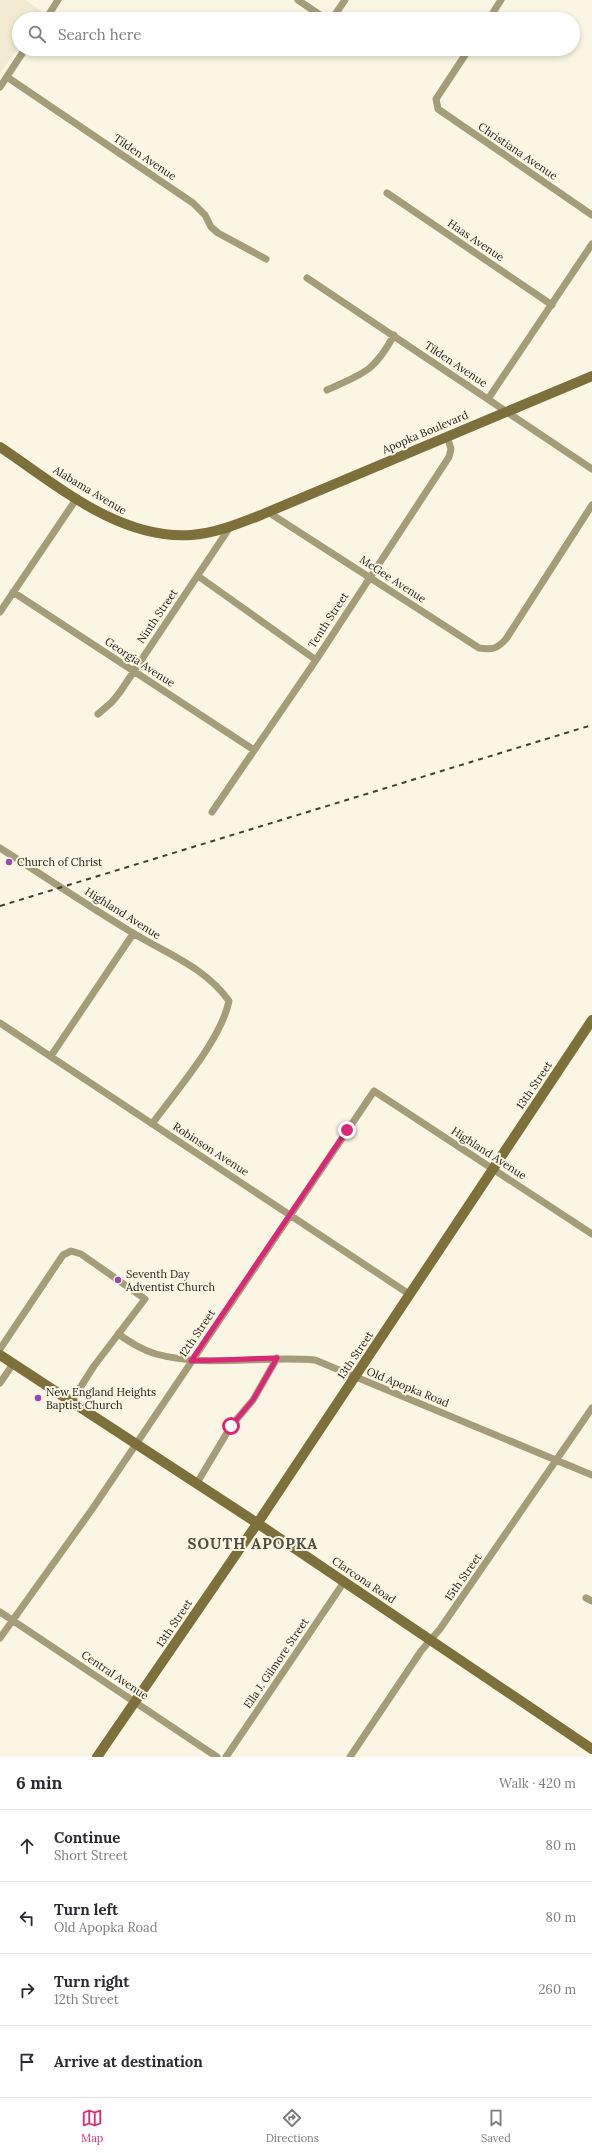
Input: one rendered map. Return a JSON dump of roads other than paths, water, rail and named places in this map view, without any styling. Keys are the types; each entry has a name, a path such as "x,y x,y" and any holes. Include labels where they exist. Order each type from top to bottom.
{"street":[{"path":"50,12 58,0"},
{"path":"298,0 316,12"},
{"path":"337,12 345,0"},
{"path":"493,12 501,0"},
{"path":"0,87 20,56"},
{"name":"Christiana Avenue","path":"464,56 436,99 435,103 438,109 592,215"},
{"name":"Tilden Avenue","path":"7,77 193,203 205,215 211,227 218,233 266,259"},
{"name":"Haas Avenue","path":"387,193 552,305"},
{"path":"488,399 592,244"},
{"name":"Tilden Avenue","path":"308,278 394,335 505,412 592,469"},
{"path":"327,390 368,371 383,356 394,335"},
{"name":"Apopka Boulevard","path":"268,512 592,376"},
{"name":"Tenth Street","path":"212,812 316,660 451,454 451,446 447,436"},
{"name":"Alabama Avenue","path":"0,448 76,498 120,523 152,532 191,535 230,527 268,512"},
{"path":"0,612 76,498"},
{"name":"McGee Avenue","path":"268,512 479,648 492,650 499,647 506,639 592,505"},
{"name":"Ninth Street","path":"98,714 112,702 134,671 230,527"},
{"path":"198,576 316,660"},
{"name":"Georgia Avenue","path":"13,592 254,750"},
{"name":"Highland Avenue","path":"0,848 133,934 199,970 220,989 229,1001 226,1016 197,1064 152,1124"},
{"path":"50,1056 133,934"},
{"name":"13th Street","path":"97,1757 257,1523 592,1020"},
{"name":"Robinson Avenue","path":"0,1023 409,1294"},
{"name":"Highland Avenue","path":"374,1091 592,1234"},
{"name":"12th Street","path":"0,1638 93,1508 374,1091"},
{"path":"0,1349 63,1255 72,1251 81,1254 145,1299 118,1334 71,1402"},
{"name":"Old Apopka Road","path":"118,1334 137,1347 156,1354 191,1361 277,1358 315,1360 592,1475"},
{"name":"Clarcona Road","path":"0,1355 197,1483 592,1749"},
{"path":"197,1483 231,1426 253,1400 277,1358"},
{"path":"0,1383 13,1364"},
{"name":"15th Street","path":"350,1757 421,1651 431,1640 558,1460 592,1408"},
{"name":"Ella J. Gilmore Street","path":"226,1757 344,1582"},
{"name":"Central Avenue","path":"0,1612 217,1757"}],"railway":[{"path":"0,906 592,725"}],"place":[{"name":"Church of Christ","path":"9,862"},
{"name":"Seventh Day Adventist Church","path":"118,1280"},
{"name":"New England Heights Baptist Church","path":"38,1398"}],"district":[{"name":"SOUTH APOPKA","path":"253,1543"}]}
